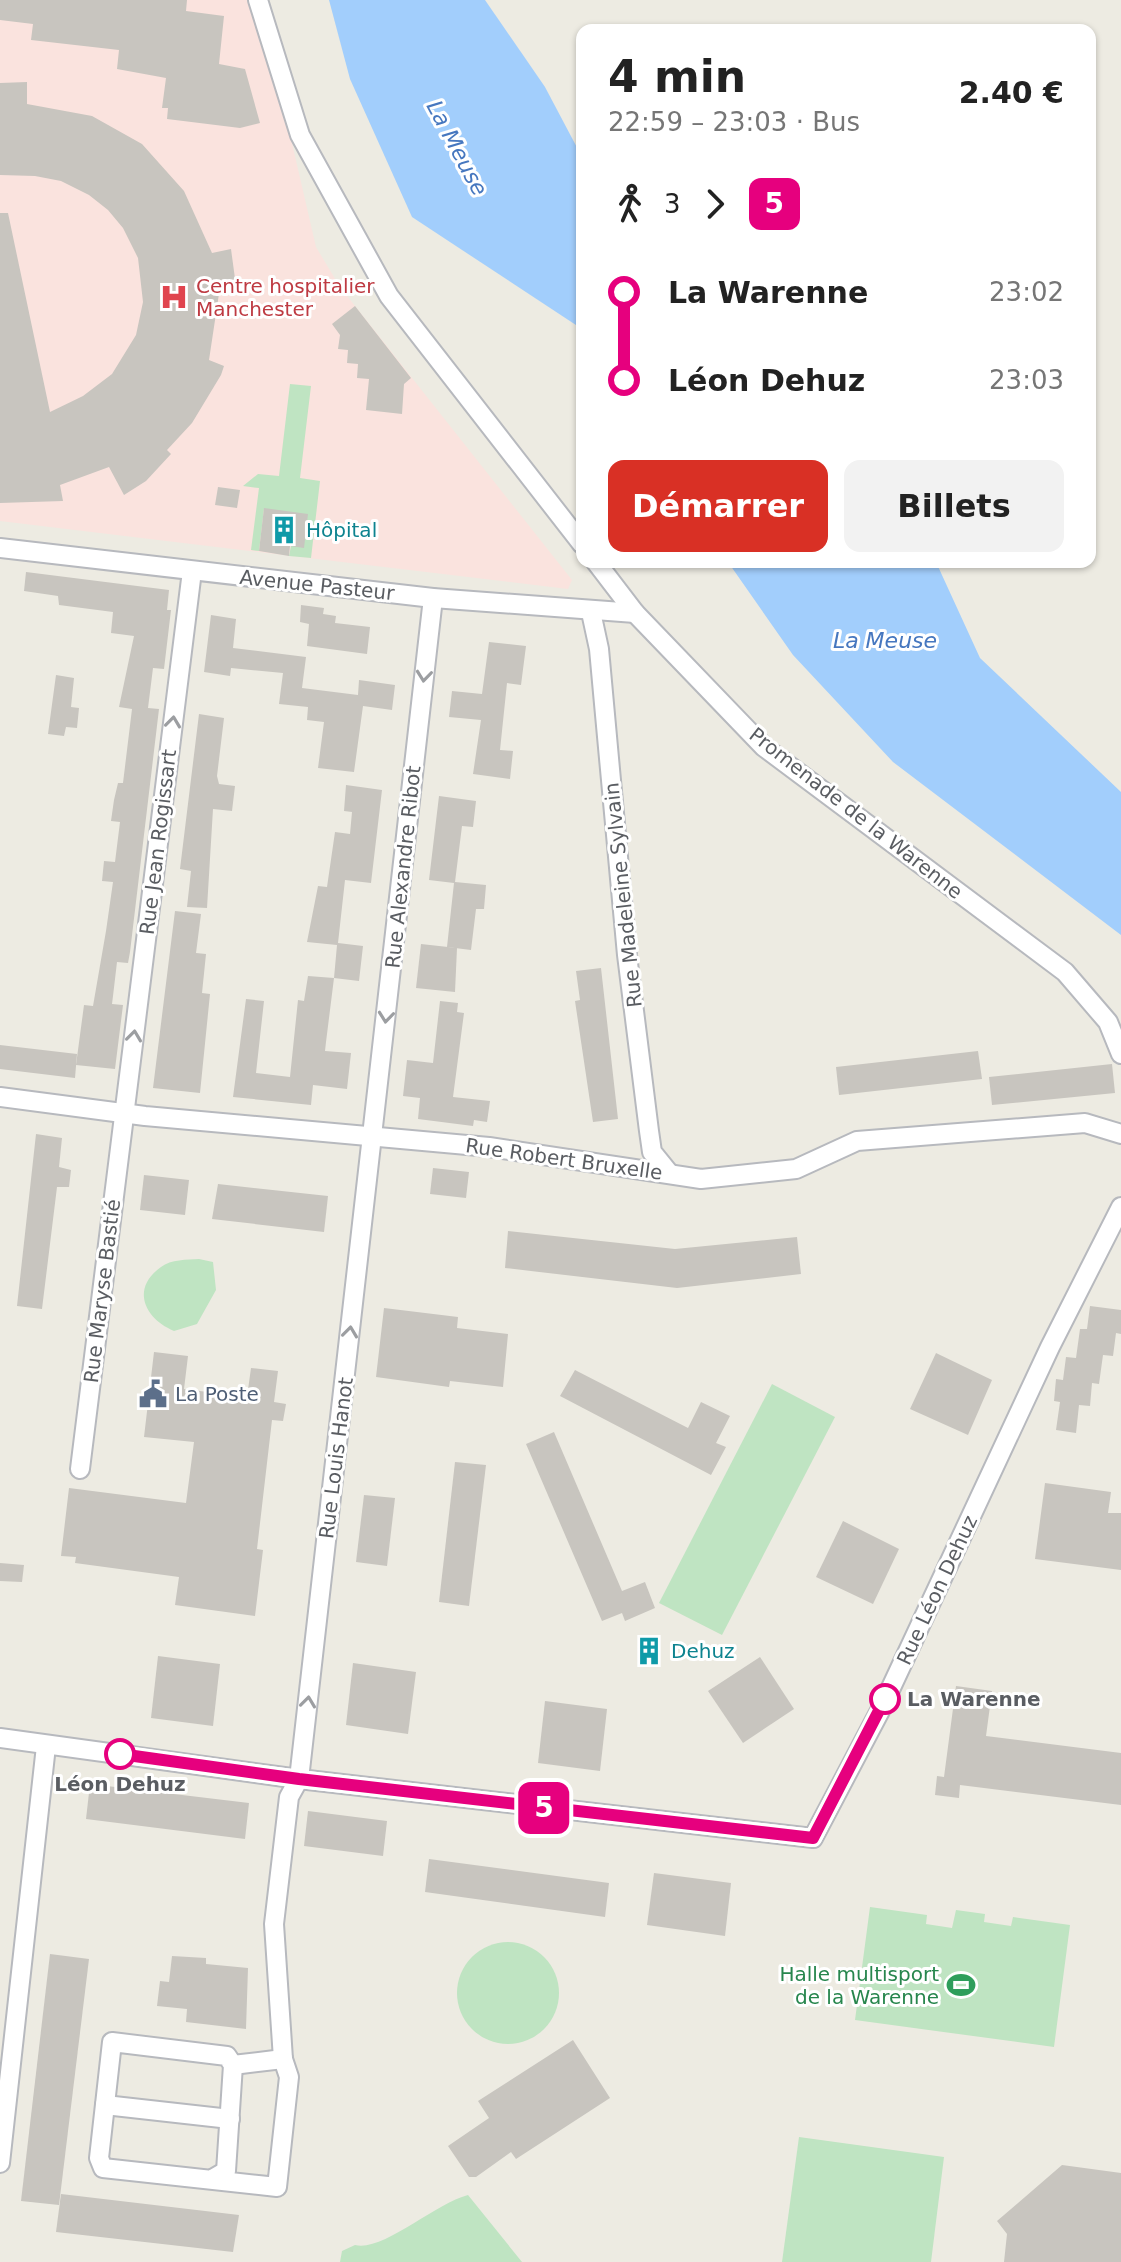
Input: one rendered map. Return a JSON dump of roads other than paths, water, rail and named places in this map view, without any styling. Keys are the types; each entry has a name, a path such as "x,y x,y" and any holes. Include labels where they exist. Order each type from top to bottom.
{"street":[{"path":"258,0 300,135 389,296 576,536"},
{"name":"Avenue Pasteur","path":"0,548 433,598 635,613"},
{"name":"Promenade de la Warenne","path":"601,568 635,613 764,747 1065,972 1108,1022 1121,1054"},
{"name":"Rue Jean Rogissart","path":"124,1113 192,571"},
{"name":"Rue Alexandre Ribot","path":"373,1136 433,598"},
{"name":"Rue Madeleine Sylvain","path":"591,612 599,649 627,955 649,1131 652,1152 669,1173"},
{"name":"Rue Robert Bruxelle","path":"0,1097 124,1113 489,1147 701,1179 796,1169 857,1141 1085,1123 1121,1134"},
{"name":"Rue Maryse Bastié","path":"80,1469 124,1113"},
{"name":"Rue Louis Hanot","path":"214,2178 277,2187 289,2077 283,2059 274,1924 289,1797 299,1779 373,1136"},
{"name":"Rue Léon Dehuz","path":"0,1738 299,1779 813,1838 882,1707 1050,1347 1121,1207"},
{"path":"0,2163 46,1746"},
{"path":"112,2042 227,2056 233,2065 226,2171 214,2178 103,2168 99,2158 112,2042"},
{"path":"233,2065 283,2059"},
{"path":"105,2105 230,2119"}],"water":[{"name":"La Meuse","path":"329,0 485,0 545,87 576,146 576,325 412,217 350,79"},
{"name":"La Meuse","path":"732,568 939,568 980,658 1121,792 1121,935 893,762 793,655"}],"place":[{"name":"Centre hospitalier Manchester","path":"174,297"},
{"name":"Hôpital","path":"284,530"},
{"name":"La Poste","path":"153,1394"},
{"name":"Dehuz","path":"649,1651"},
{"name":"La Warenne","path":"885,1699"},
{"name":"Léon Dehuz","path":"120,1754"},
{"name":"Halle multisport de la Warenne","path":"961,1985"}]}
